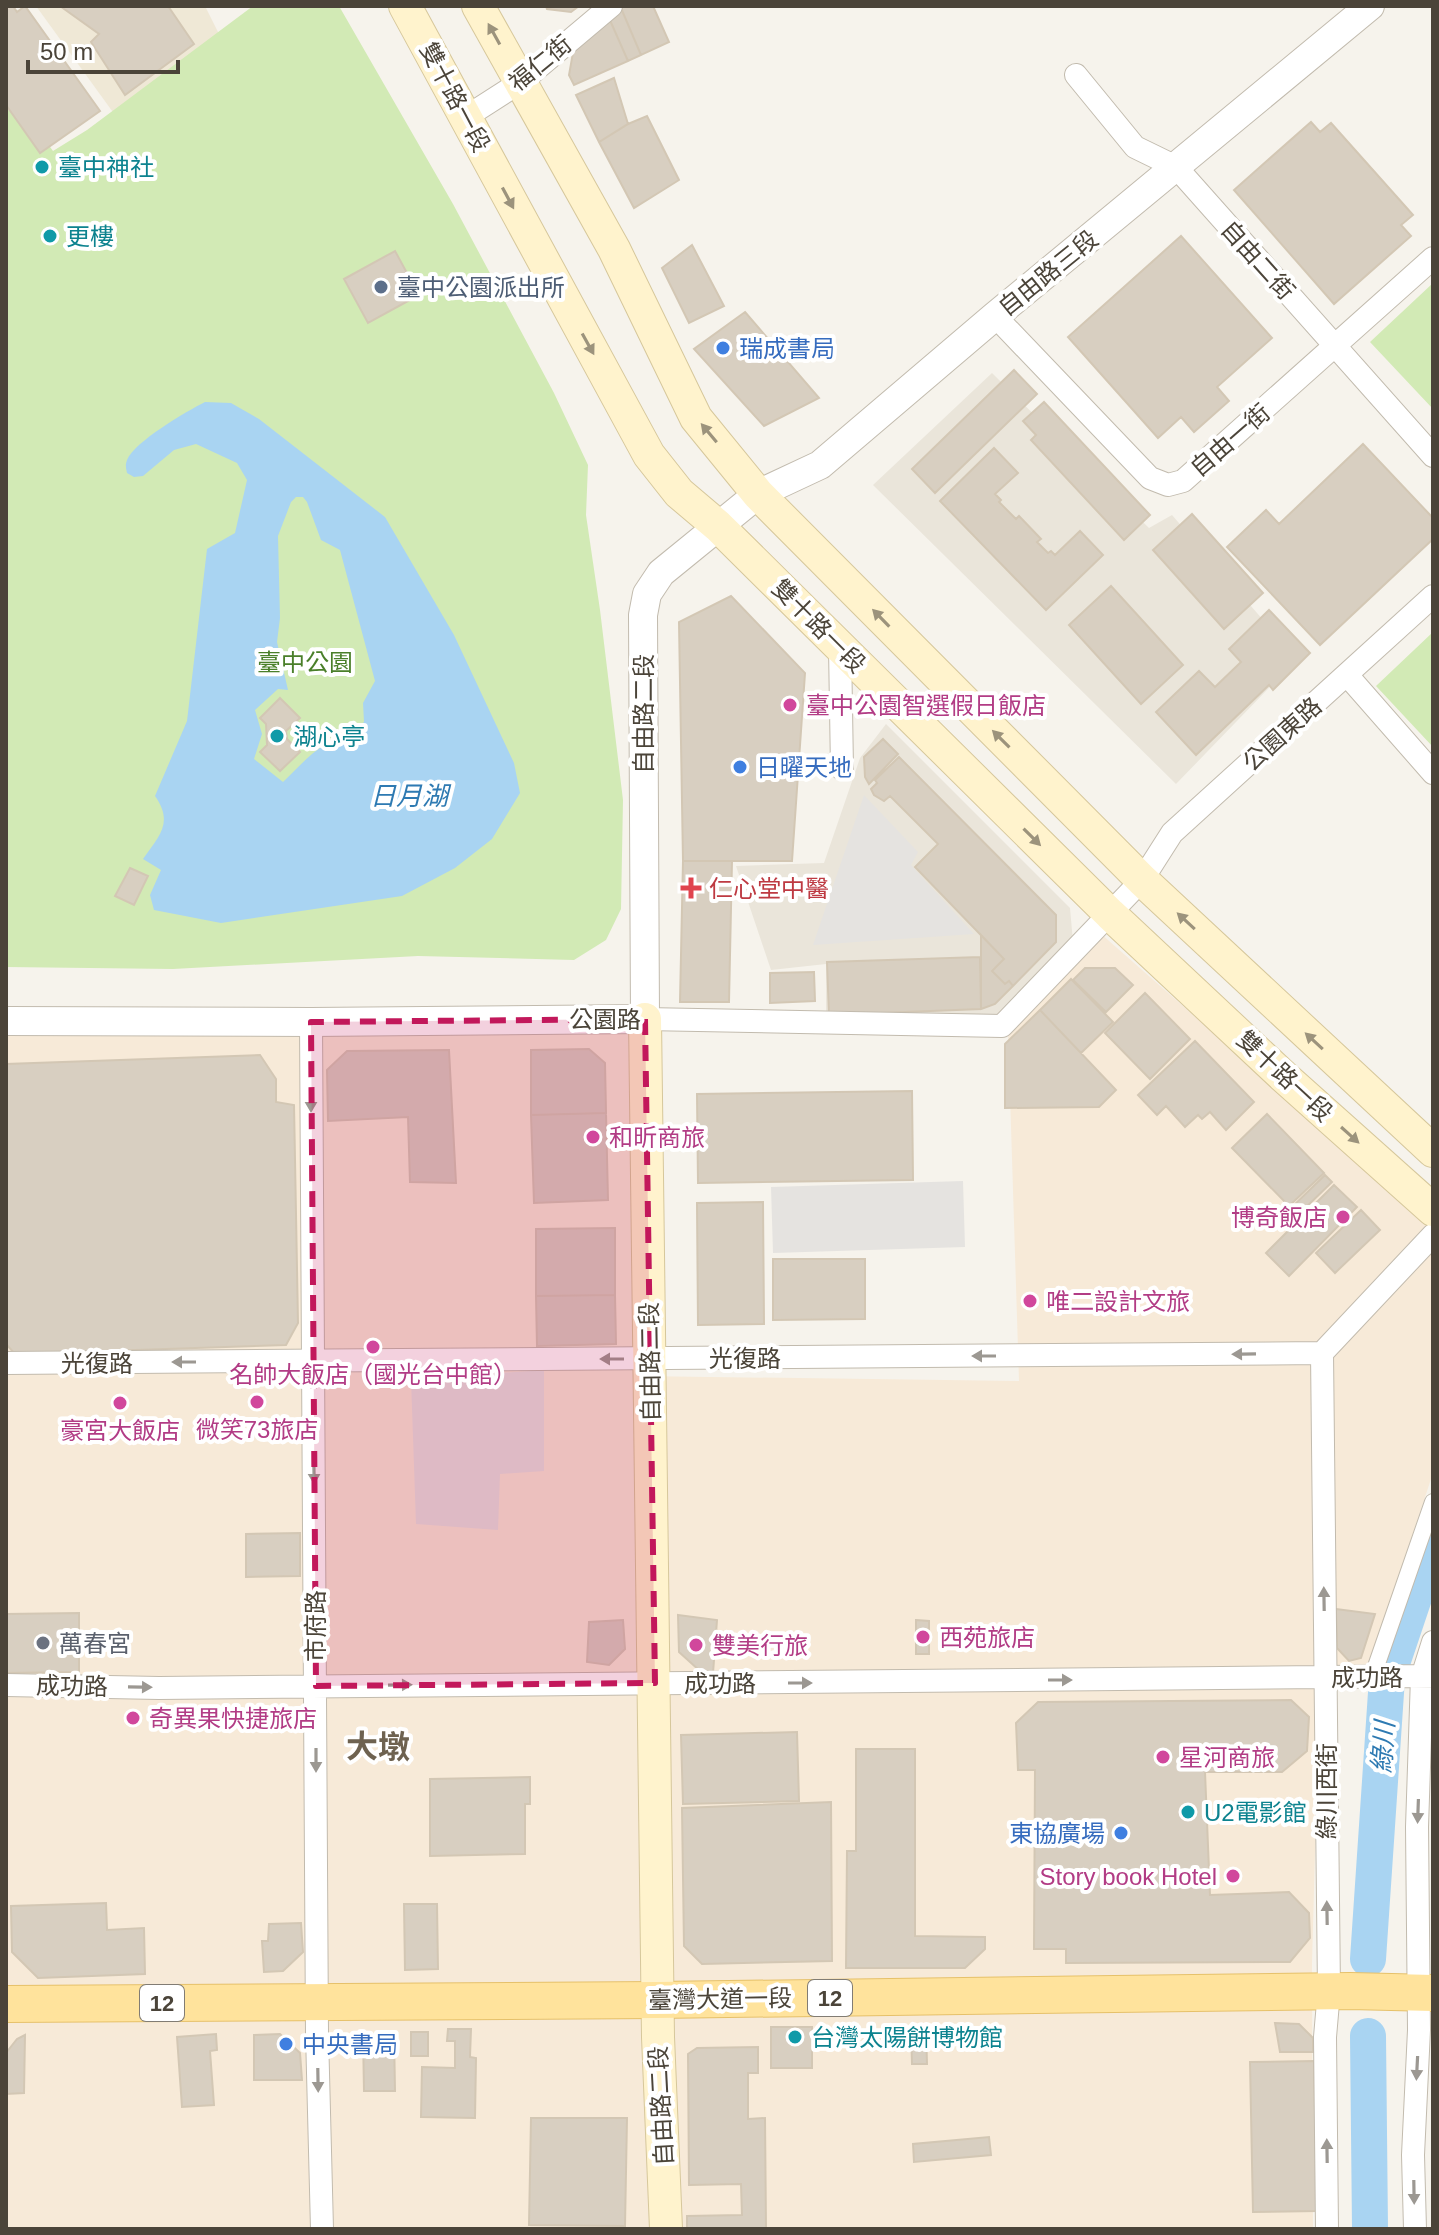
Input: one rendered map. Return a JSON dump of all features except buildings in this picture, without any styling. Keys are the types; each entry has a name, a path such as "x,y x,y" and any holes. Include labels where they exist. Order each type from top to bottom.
{"main road":[{"name":"雙十路一段","path":"405,6 649,455 679,493 718,526 1110,914 1283,1076 1433,1210"},
{"name":"雙十路一段","path":"478,6 614,249 696,418 758,494 1142,880 1433,1151"},
{"name":"自由路二段","path":"645,1019 657,2000 666,2229"},
{"name":"臺灣大道一段","path":"6,2004 1419,1991"}],"street":[{"name":"福仁街","path":"466,117 522,81 611,6"},
{"name":"自由路三段","path":"718,526 758,494 820,465 1370,6"},
{"name":"自由二街","path":"1076,75 1135,147 1176,167 1433,456"},
{"name":"自由一街","path":"995,316 1150,478 1168,485 1183,481 1433,258"},
{"name":"自由路二段","path":"645,1019 644,603 661,573 718,526"},
{"name":"公園東路","path":"1142,880 1172,833 1433,596"},
{"path":"840,647 842,769"},
{"path":"1347,675 1433,773"},
{"name":"公園路","path":"6,1021 645,1019 1002,1026 1142,880"},
{"name":"市府路","path":"311,1022 317,2002 322,2229"},
{"path":"1322,1353 1433,1235"},
{"name":"光復路","path":"6,1363 1322,1353"},
{"name":"綠川西街","path":"1322,1353 1325,1677 1335,1991 1325,2037 1327,2229"},
{"path":"1372,1678 1433,1502"},
{"path":"1415,2229 1413,2155 1419,1991 1417,1827 1427,1676 1433,1642"},
{"name":"成功路","path":"6,1685 836,1683 1427,1676"}],"highlighted area":[{"path":"645,1019 655,1683 316,1686 311,1022"}],"shaded area":[{"path":"36,6 205,6 220,36 115,115"},
{"path":"992,373 1149,528 1172,515 1297,659 1176,784 873,485"},
{"path":"886,724 1070,908 1073,942 996,1018 826,1017 826,964 771,970 736,866 824,863 860,758"},
{"path":"864,795 918,852 911,865 974,934 813,945"},
{"path":"1100,933 1433,1226 1433,1473 1368,1669 1320,1667 1312,1964 1313,2229 6,2229 6,1035 628,1033 639,1376 1019,1381 1008,1031"},
{"path":"963,1181 965,1247 773,1253 771,1187"},
{"path":"544,1370 544,1471 500,1474 498,1530 416,1524 411,1379"}],"green space":[{"name":"臺中公園","path":"253,6 339,6 453,204 554,393 588,465 586,515 623,800 621,909 606,940 574,960 418,956 173,969 6,967 6,112 18,103 53,151 87,130"},
{"path":"1433,283 1433,409 1370,342"},
{"path":"1433,632 1433,747 1376,686"}],"water":[{"name":"日月湖","path":"205,402 231,403 259,419 385,517 454,635 514,763 520,793 492,839 455,868 402,896 221,923 154,910 150,895 161,870 143,859 162,829 163,814 155,796 187,721 207,549 235,533 247,480 237,463 196,444 174,450 143,476 134,477 127,473 126,465 140,445","holes":["296,497 303,497 321,540 340,550 375,681 363,703 364,722 320,748 283,782 254,759 262,734 255,710 278,689 288,690 277,642 280,618 278,536 291,502"]}],"waterway":[{"name":"綠川","path":"1368,1959 1387,1678 1433,1541"},
{"name":"綠川","path":"1368,2036 1370,2229"}],"place":[{"name":"臺中神社","path":"42,167"},
{"name":"更樓","path":"50,236"},
{"name":"臺中公園派出所","path":"381,287"},
{"name":"瑞成書局","path":"723,348"},
{"name":"臺中公園智選假日飯店","path":"790,705"},
{"name":"湖心亭","path":"277,736"},
{"name":"日曜天地","path":"740,767"},
{"name":"仁心堂中醫","path":"691,888"},
{"name":"和昕商旅","path":"593,1137"},
{"name":"博奇飯店","path":"1343,1217"},
{"name":"唯二設計文旅","path":"1030,1301"},
{"name":"名帥大飯店（國光台中館）","path":"373,1347"},
{"name":"微笑73旅店","path":"257,1402"},
{"name":"豪宮大飯店","path":"120,1403"},
{"name":"西苑旅店","path":"923,1637"},
{"name":"萬春宮","path":"43,1643"},
{"name":"雙美行旅","path":"696,1645"},
{"name":"奇異果快捷旅店","path":"133,1718"},
{"name":"星河商旅","path":"1163,1757"},
{"name":"U2電影館","path":"1188,1812"},
{"name":"東協廣場","path":"1121,1833"},
{"name":"Story book Hotel","path":"1233,1876"},
{"name":"台灣太陽餅博物館","path":"795,2037"},
{"name":"中央書局","path":"286,2044"}],"district":[{"name":"大墩","path":"378,1747"}]}
